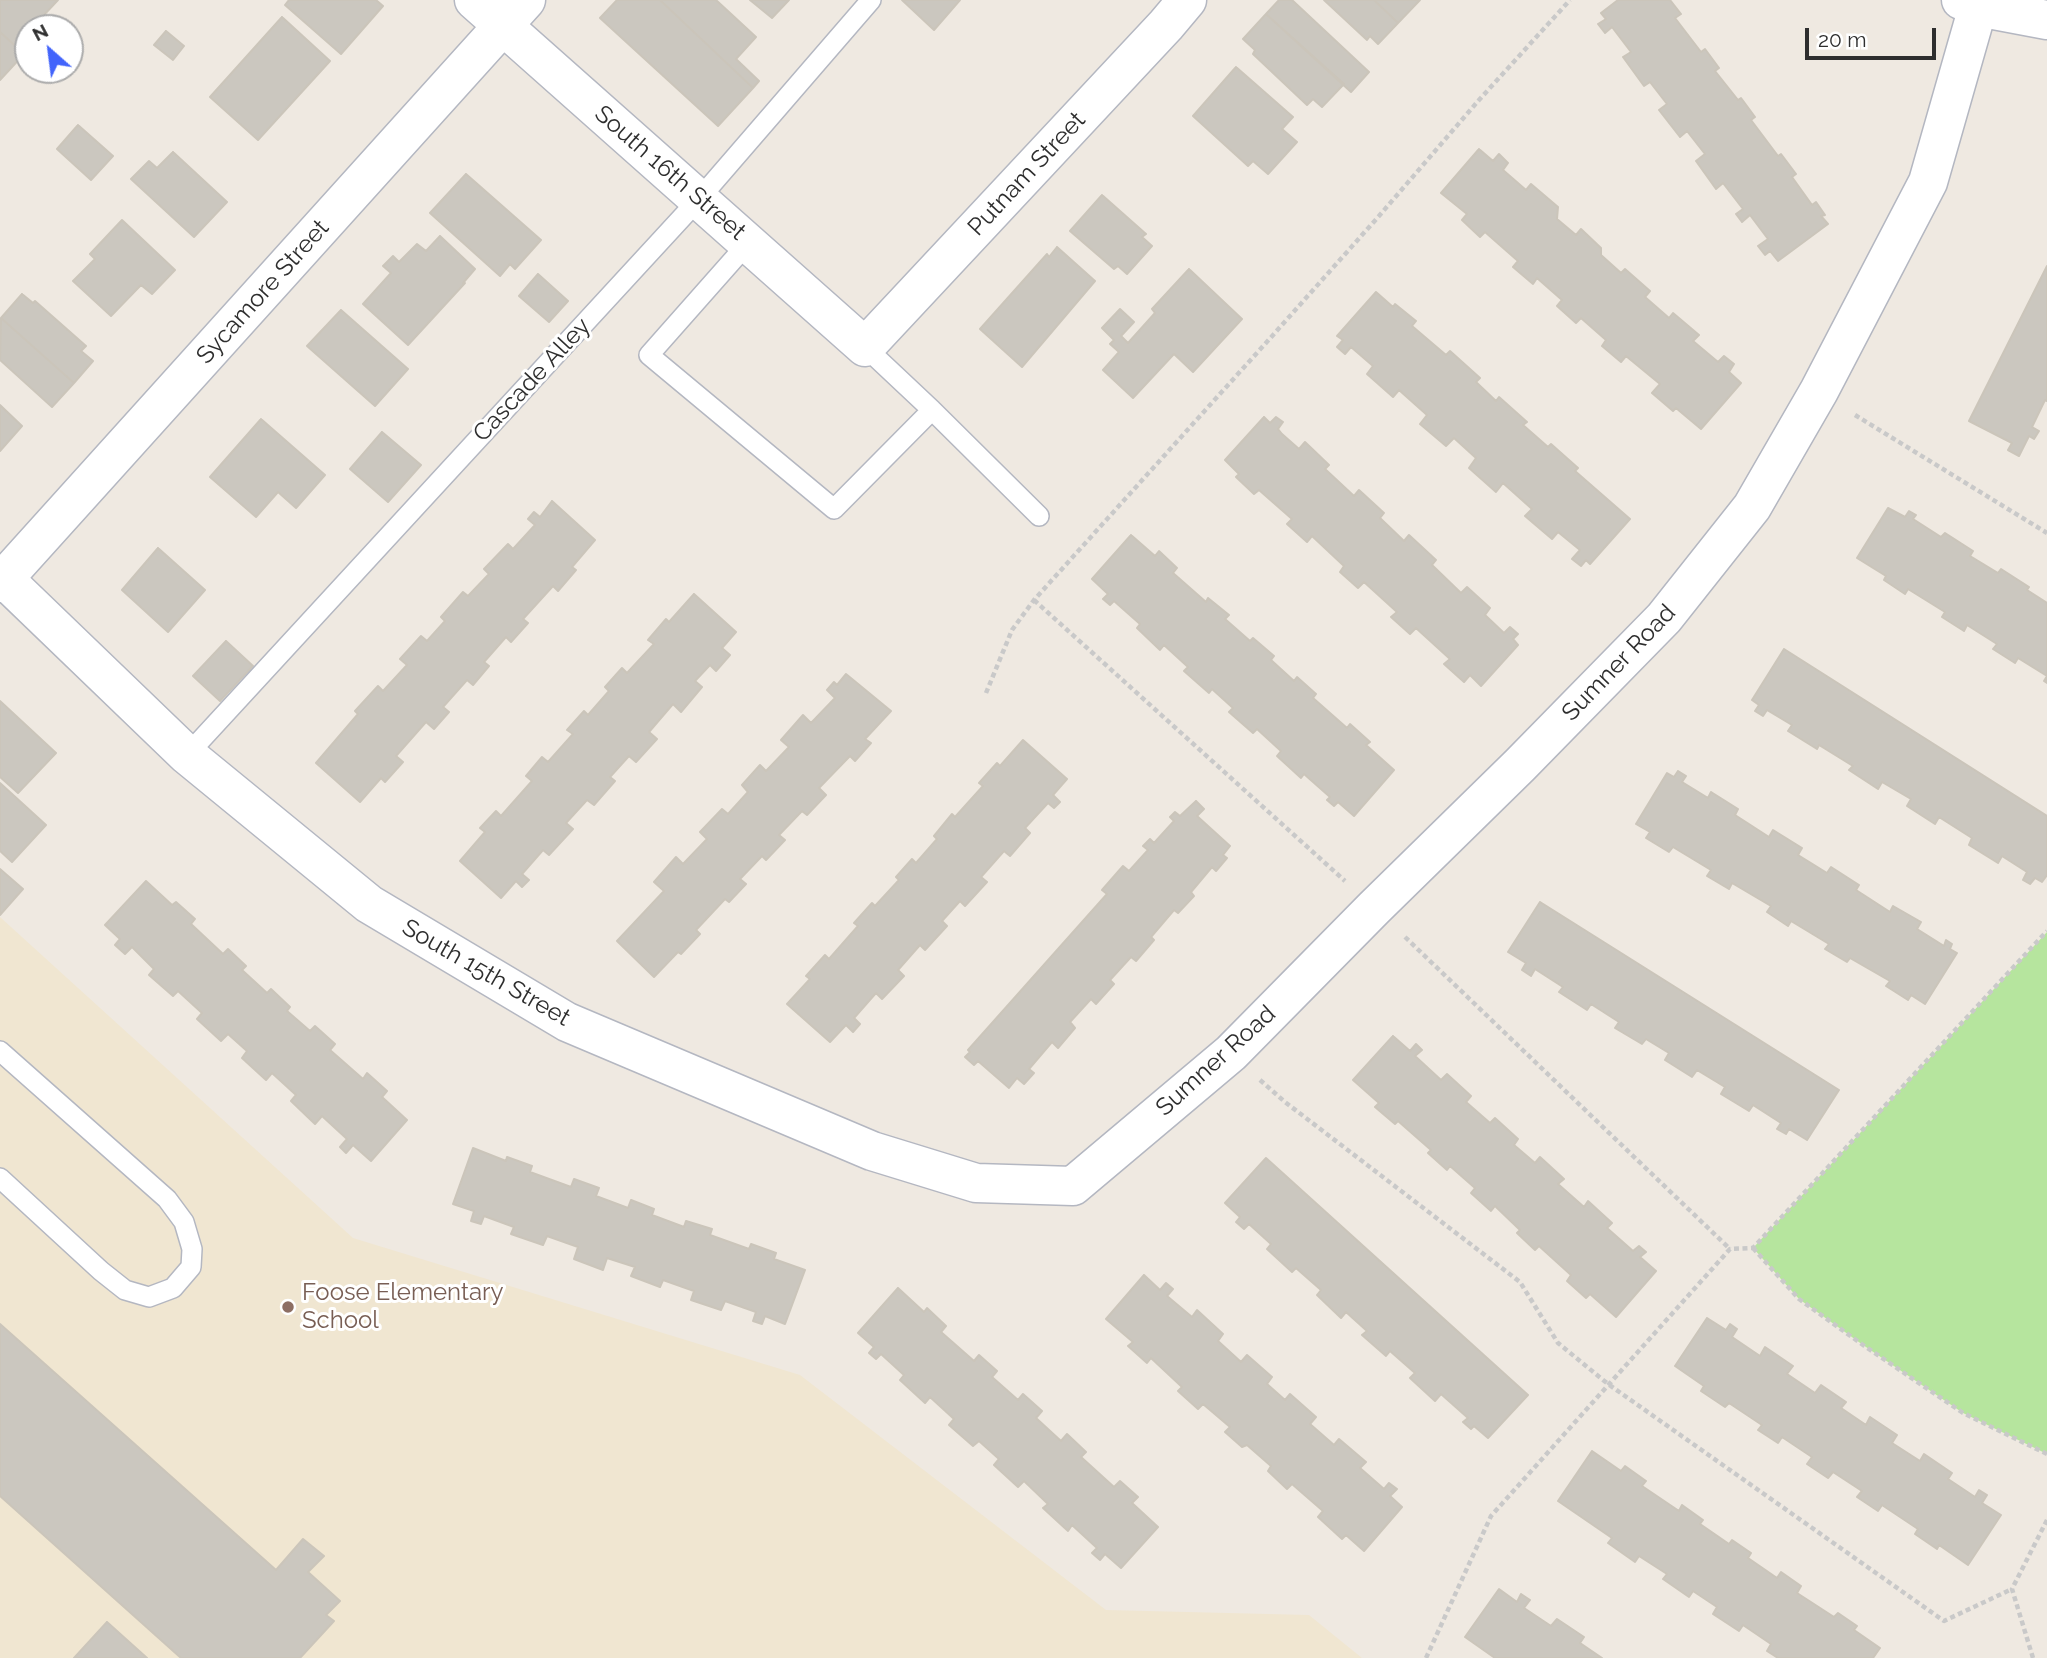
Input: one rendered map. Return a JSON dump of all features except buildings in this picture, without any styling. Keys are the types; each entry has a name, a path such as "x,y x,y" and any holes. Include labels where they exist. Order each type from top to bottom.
{"street":[{"name":"South 16th Street","path":"474,0 514,13 699,199 865,347"},
{"name":"Putnam Street","path":"865,347 1187,0"},
{"path":"1969,4 2047,20"},
{"name":"Sumner Road","path":"1073,1186 1231,1054 1520,765 1664,618 1752,507 1819,391 1928,182 1969,4"},
{"name":"Sycamore Street","path":"1,579 514,13"},
{"name":"South 15th Street","path":"1,579 187,755 369,904 567,1023 872,1151 976,1183 1073,1186"}],"lane":[{"name":"Cascade Alley","path":"187,755 699,199 871,0"},
{"path":"748,243 649,355 834,509 932,410"},
{"path":"865,347 1039,516"},
{"path":"0,1051 167,1199 184,1222 192,1249 191,1267 173,1288 149,1297 125,1290 0,1178"}],"path":[{"path":"986,692 1012,630 1034,600 1570,0"},
{"path":"1819,391 2047,533"},
{"path":"1426,1658 1491,1516 1731,1249 1753,1248 2047,932"},
{"path":"1231,1054 1285,1102 1520,1282 1558,1343 1608,1384 1944,1620 2012,1589 2047,1520"},
{"path":"1753,1248 1799,1299 1863,1345 1963,1413 2047,1454"},
{"path":"2012,1589 2033,1658"}],"shaded area":[{"name":"Foose Elementary School","path":"0,917 353,1238 800,1375 1106,1610 1309,1615 1362,1658 0,1658"}],"green space":[{"path":"2047,932 2047,1454 1963,1413 1863,1345 1799,1299 1753,1248"}],"place":[{"name":"Foose Elementary School","path":"288,1307"}]}
